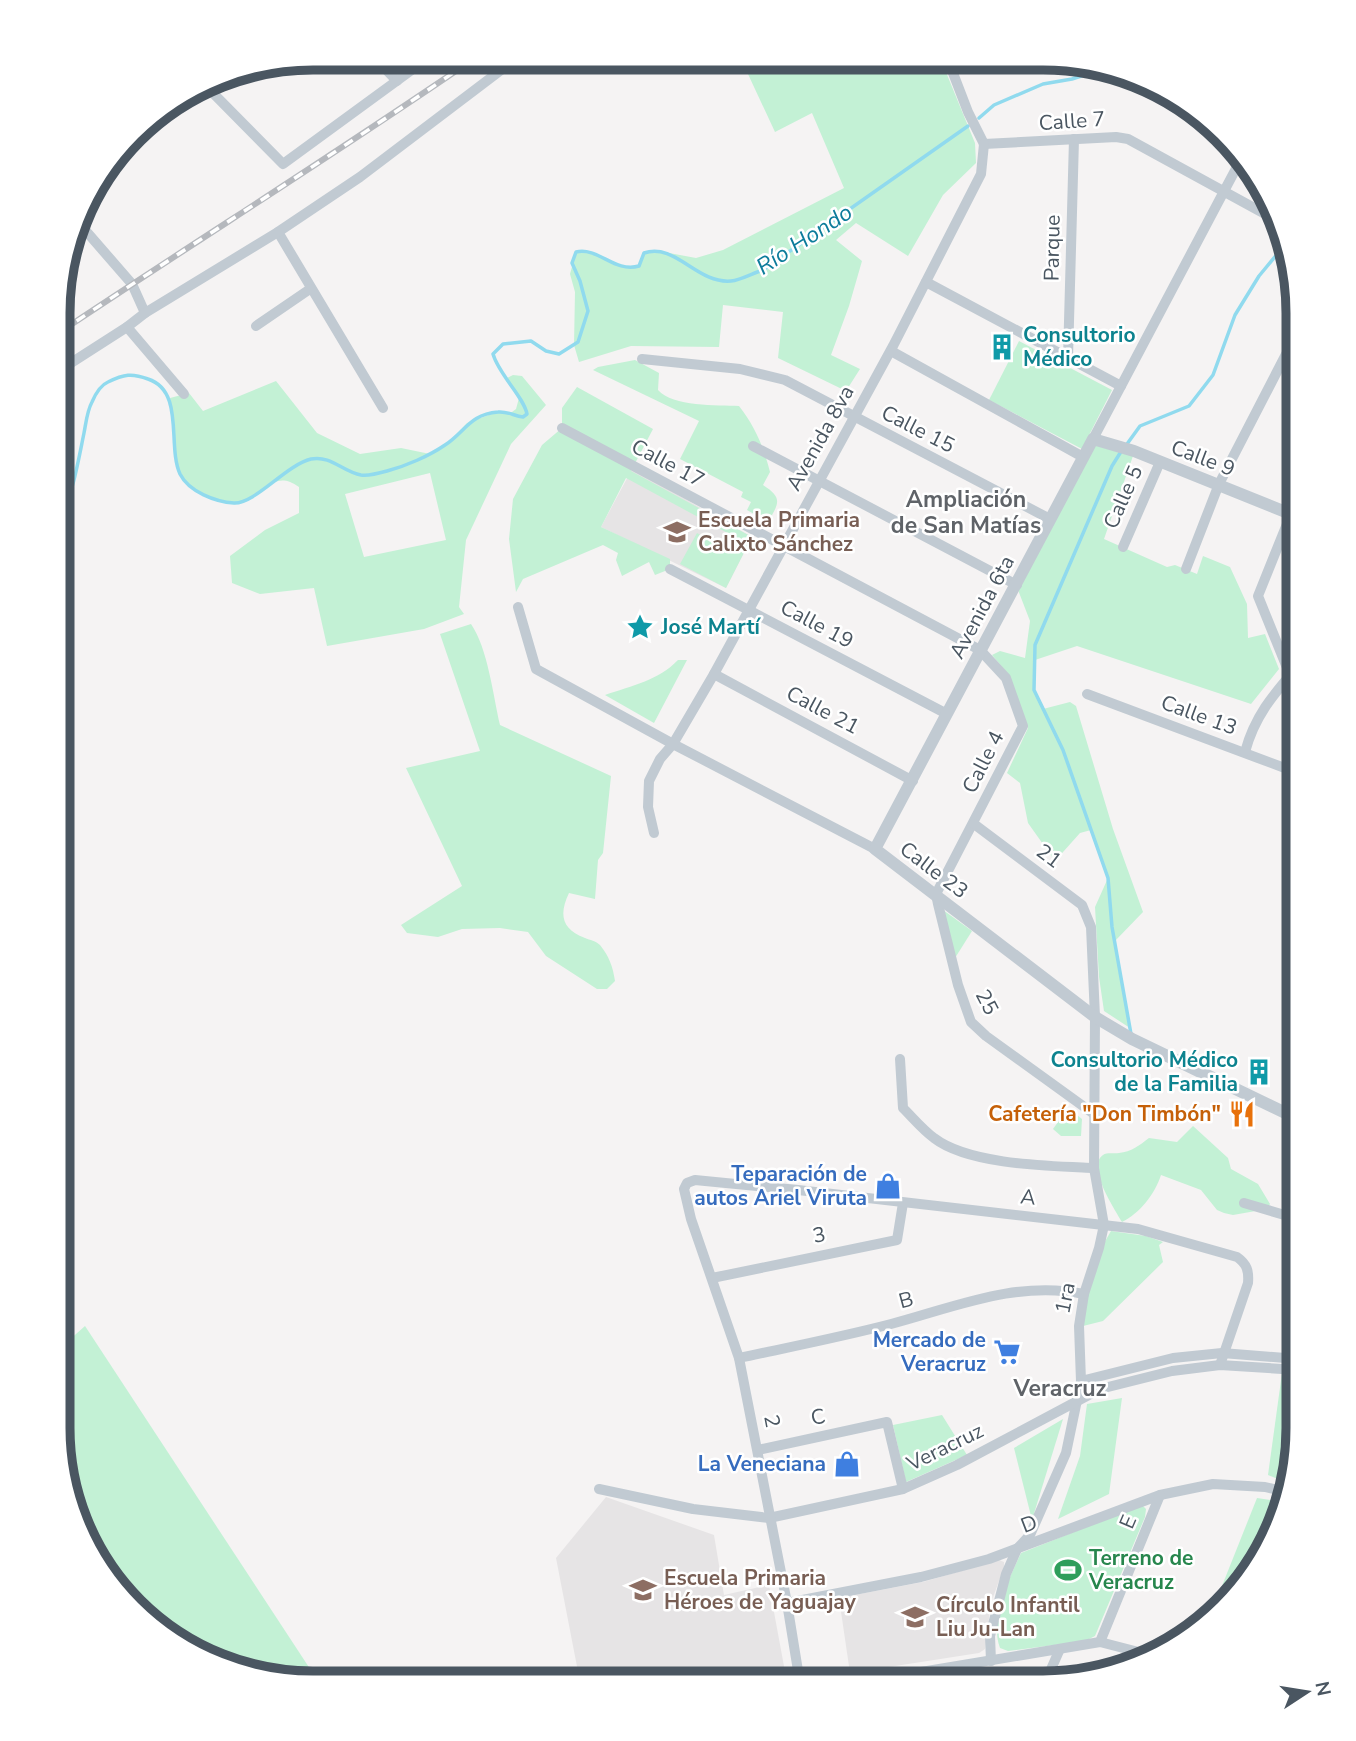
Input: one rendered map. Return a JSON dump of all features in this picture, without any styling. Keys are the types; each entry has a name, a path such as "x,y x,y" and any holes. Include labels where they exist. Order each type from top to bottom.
{"street":[{"path":"386,70 397,81"},
{"path":"213,93 283,164 412,70"},
{"path":"70,364 360,177 501,70"},
{"path":"952,70 984,144"},
{"name":"Calle 7","path":"984,144 1116,137 1128,139 1263,213"},
{"name":"Parque","path":"1068,358 1074,139"},
{"name":"Avenida 8va","path":"654,833 648,807 649,781 660,759 673,744 715,674 891,351 981,174 984,144"},
{"name":"Avenida 6ta","path":"876,849 1237,167"},
{"path":"85,230 132,284 145,313"},
{"path":"278,232 383,408"},
{"path":"926,282 1121,386"},
{"path":"256,326 310,289"},
{"path":"127,327 184,394"},
{"path":"891,351 1083,457"},
{"path":"1185,569 1219,484 1286,354"},
{"name":"Calle 15","path":"642,359 759,372 808,391 1050,519"},
{"name":"Calle 17","path":"562,428 980,650"},
{"name":"Calle 9","path":"1093,439 1135,451 1286,512"},
{"path":"753,446 1017,585"},
{"name":"Calle 5","path":"1123,547 1160,462"},
{"path":"1286,533 1258,596 1286,664"},
{"name":"Calle 19","path":"670,569 947,714"},
{"name":"Calle 23","path":"518,607 536,669 673,744 876,849 1095,1017 1132,1039 1285,1113"},
{"name":"Calle 4","path":"936,894 1023,726 1006,678 980,650"},
{"name":"Calle 21","path":"715,674 913,780"},
{"path":"1245,752 1251,728 1286,680"},
{"name":"Calle 13","path":"1087,694 1286,768"},
{"name":"21","path":"974,824 1082,905 1091,927"},
{"name":"25","path":"936,894 951,964 971,1022 986,1036 1094,1114"},
{"name":"1ra","path":"990,1661 990,1636 1006,1574 1017,1549 1030,1535 1066,1453 1081,1381 1079,1326 1084,1294 1104,1224 1094,1168 1095,1017 1091,927"},
{"path":"900,1059 903,1108 935,1139 972,1156 1049,1166 1094,1168"},
{"name":"A","path":"695,1180 1104,1224 1169,1236 1237,1257 1244,1262 1249,1272 1248,1283 1220,1365"},
{"name":"2","path":"695,1180 687,1183 684,1189 691,1219 739,1358 798,1670"},
{"name":"3","path":"712,1278 897,1240 903,1203"},
{"path":"1244,1203 1285,1215"},
{"name":"B","path":"739,1358 889,1324 995,1294 1021,1290 1060,1290 1084,1294"},
{"path":"1081,1381 1173,1358 1223,1353 1285,1358"},
{"name":"Veracruz","path":"599,1489 693,1509 769,1518 902,1489 961,1462 1100,1389 1159,1374 1220,1365 1285,1369"},
{"name":"C","path":"758,1450 887,1422 902,1489"},
{"name":"D","path":"787,1603 921,1577 1017,1549 1160,1495 1213,1484 1277,1490"},
{"name":"E","path":"1100,1642 1160,1495"},
{"path":"945,1670 1100,1642 1137,1652"},
{"path":"1051,1670 1059,1651"}],"shaded area":[{"name":"Escuela Primaria Calixto Sánchez","path":"632,469 752,537 726,588 601,527"},
{"name":"Escuela Primaria Héroes de Yaguajay","path":"606,1497 714,1535 724,1595 769,1585 785,1670 578,1670 556,1558"},
{"name":"Círculo Infantil Liu Ju-Lan","path":"999,1560 1004,1562 991,1603 985,1649 979,1653 869,1670 850,1670 839,1598 923,1582"}],"green space":[{"path":"746,70 945,70 975,143 976,163 943,195 908,256 856,223 836,240 862,261 831,355 860,369 846,391 778,358 783,312 723,305 719,347 631,346 579,362 574,345 575,292 570,274 576,252 592,253 630,267 639,266 644,253 653,250 696,258 723,250 844,188 812,113 775,132"},
{"path":"1019,341 1112,390 1082,449 989,400"},
{"path":"635,360 659,373 658,390 674,400 739,406 758,438 770,472 763,485 774,494 777,505 768,522 747,510 751,502 741,497 743,492 680,459 699,421 593,370"},
{"path":"513,375 522,376 546,405 511,444 466,540 459,607 464,614 424,629 327,646 314,588 260,594 232,583 230,556 265,530 299,513 299,487 282,480 269,485 249,500 235,504 217,501 199,492 184,480 178,468 170,398 189,393 203,411 276,381 317,433 360,454 401,448 430,454 447,444 467,423 497,412 512,412 516,409 519,398 505,379","holes":["430,473 446,540 364,557 345,494"]},
{"path":"577,387 653,429 631,471 752,537 726,588 680,564 697,533 728,551 735,537 626,478 601,527 670,559 670,569 655,575 649,562 622,576 616,560 618,553 603,545 523,579 516,592 509,539 513,499 542,445 562,428 562,408"},
{"path":"1094,445 1133,456 1104,539 1167,567 1175,565 1197,574 1203,556 1230,567 1247,604 1248,638 1265,634 1279,669 1251,704 1077,646 1035,660 1034,690 1043,709 1070,702 1076,706 1113,829 1143,912 1115,941 1130,1028 1104,1011 1095,907 1108,878 1091,830 1080,833 1055,861 1028,823 1020,783 1007,773 1028,728 1009,675 992,655 1000,651 1025,658 1030,621 1018,590"},
{"path":"471,624 486,659 500,725 611,776 595,899 569,893 563,914 571,930 598,944 606,953 615,981 607,989 597,989 546,956 528,932 500,928 462,929 438,937 407,933 401,925 462,886 406,768 480,751 440,634"},
{"path":"678,660 687,660 654,723 605,695 662,673"},
{"path":"943,910 972,931 955,958"},
{"path":"1068,1108 1082,1119 1081,1136 1061,1136 1053,1129"},
{"path":"1193,1126 1228,1158 1231,1169 1258,1184 1270,1204 1267,1209 1233,1215 1224,1213 1217,1210 1201,1190 1161,1175 1146,1202 1135,1214 1122,1222 1100,1178 1099,1161 1103,1155 1127,1151 1149,1138 1177,1142"},
{"path":"1111,1231 1146,1236 1163,1242 1159,1245 1163,1262 1103,1321 1083,1326 1092,1277"},
{"path":"85,1326 311,1670 281,1669 250,1663 220,1652 165,1621 141,1600 120,1576 89,1521 78,1491 70,1428 70,1339"},
{"path":"1282,1373 1285,1373 1285,1444 1281,1475 1280,1480 1268,1475"},
{"path":"1122,1398 1109,1494 1058,1519 1080,1456 1087,1404"},
{"path":"942,1415 967,1455 906,1482 893,1425"},
{"path":"1063,1419 1032,1520 1014,1448"},
{"path":"1257,1498 1274,1500 1261,1535 1245,1563 1218,1596"},
{"name":"Terreno de Veracruz","path":"1142,1505 1146,1509 1145,1517 1095,1636 1085,1641 1008,1651 1000,1648 997,1636 998,1612 1021,1553"}],"waterway":[{"name":"Río Hondo","path":"979,118 994,105 1043,84 1087,74"},
{"name":"Río Hondo","path":"70,494 90,406 105,383 128,375 148,379 159,385 167,395 173,420 176,462 184,480 196,491 211,498 234,503 251,497 291,469 311,459 325,459 361,475 374,474 394,469 439,449 481,416 505,412 523,417 527,414 525,407 500,370 493,354 503,344 531,341 546,351 559,354 578,342 588,311 572,263 576,252 592,253 630,267 639,266 644,253 655,251 666,253 707,276 719,280 739,279 763,270 968,126"},
{"path":"1127,444 1140,426 1189,406 1213,375 1235,315 1259,276 1278,252"},
{"path":"1122,450 1112,466 1035,645 1034,690 1063,750 1108,878 1112,927 1131,1034"}],"railway":[{"path":"70,325 457,70"}],"place":[{"name":"Consultorio Médico","path":"1002,347"},
{"name":"Escuela Primaria Calixto Sánchez","path":"677,532"},
{"name":"José Martí","path":"640,627"},
{"name":"Consultorio Médico de la Familia","path":"1259,1072"},
{"name":"Cafetería \"Don Timbón\"","path":"1242,1114"},
{"name":"Teparación de autos Ariel Viruta","path":"888,1186"},
{"name":"Mercado de Veracruz","path":"1007,1352"},
{"name":"La Veneciana","path":"847,1464"},
{"name":"Terreno de Veracruz","path":"1068,1570"},
{"name":"Escuela Primaria Héroes de Yaguajay","path":"643,1590"},
{"name":"Círculo Infantil Liu Ju-Lan","path":"915,1617"}],"district":[{"name":"Ampliación de San Matías","path":"966,512"},
{"name":"Veracruz","path":"1060,1388"}]}
